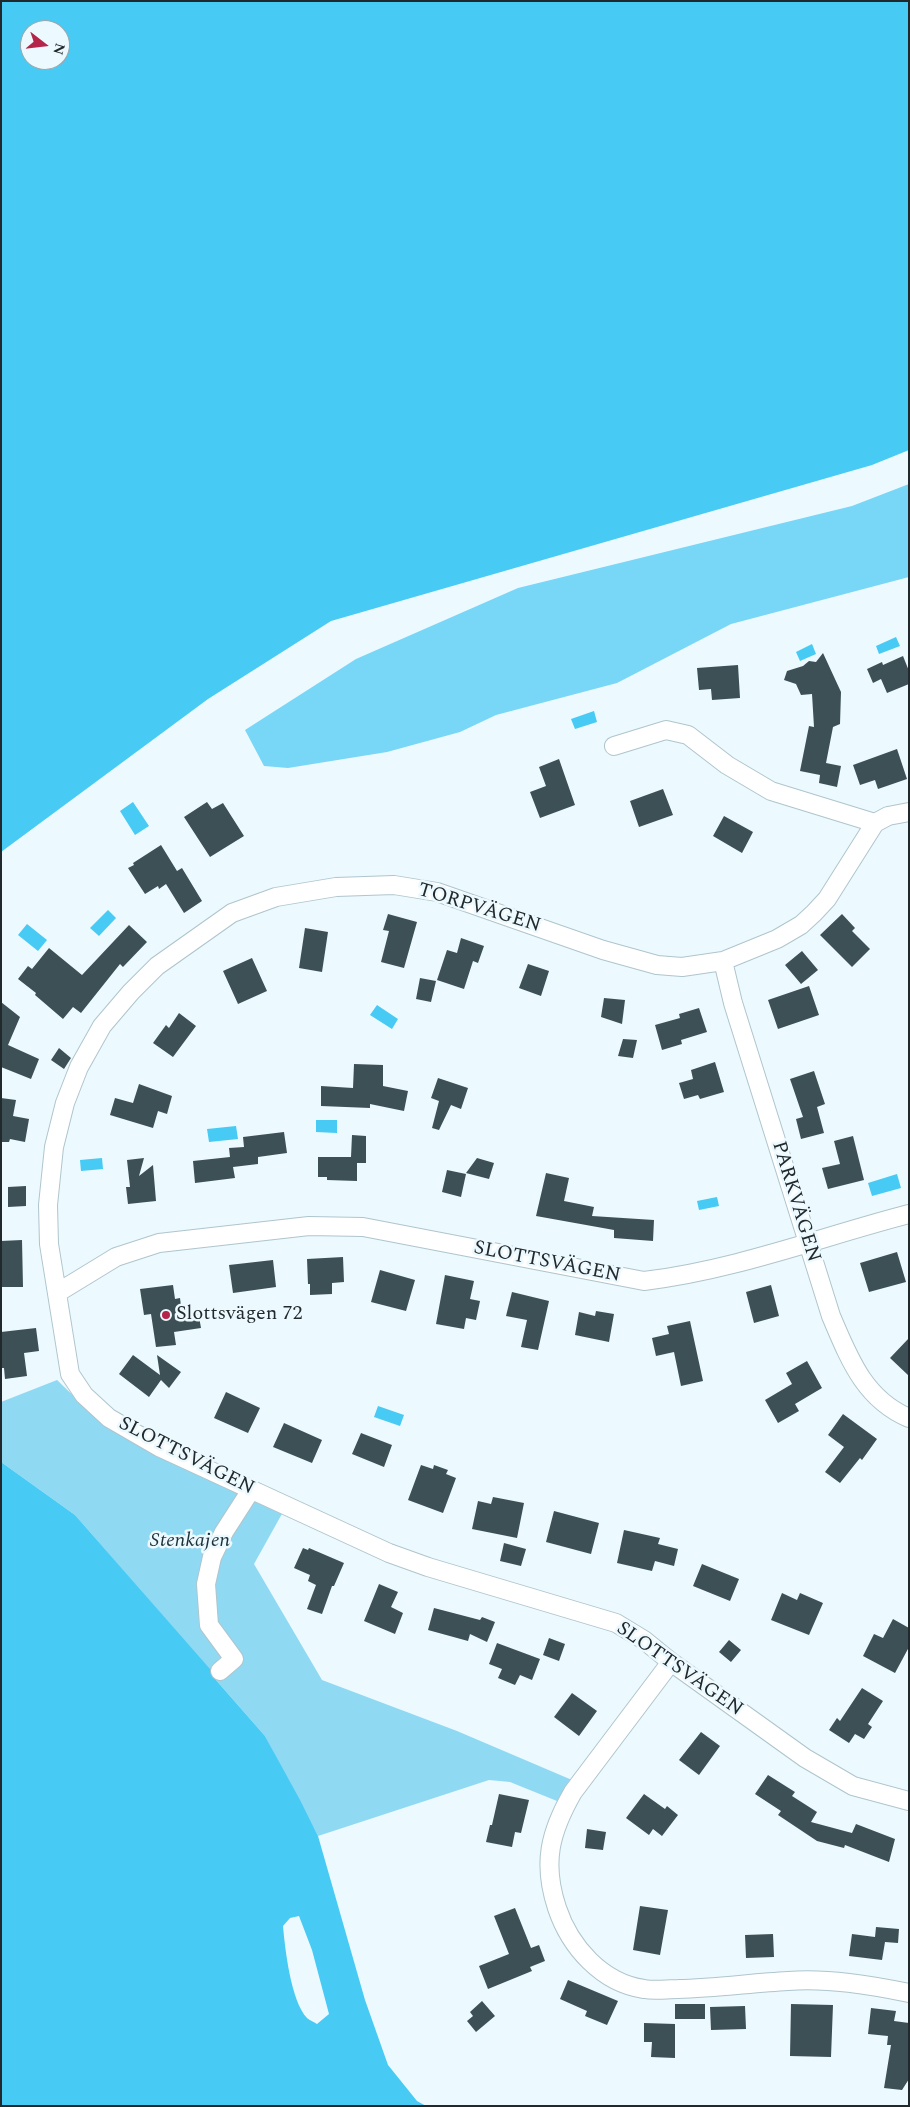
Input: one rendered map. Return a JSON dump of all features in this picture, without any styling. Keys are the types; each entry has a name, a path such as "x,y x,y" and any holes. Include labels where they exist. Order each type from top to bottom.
{"street":[{"path":"614,746 666,730 688,735 727,765 771,790 875,823 888,816 909,812"},
{"name":"TORPVÄGEN","path":"57,1294 49,1244 48,1205 54,1146 65,1103 79,1067 102,1026 131,992 157,966 232,913 276,897 336,887 394,885 437,892 603,950 657,965 682,967 723,961 777,940 801,925 827,899 875,823"},
{"name":"PARKVÄGEN","path":"723,961 733,1003 831,1316 846,1352 865,1383 881,1402 909,1418"},
{"name":"SLOTTSVÄGEN","path":"909,1214 807,1244 670,1278 644,1281 363,1227 310,1226 159,1243 116,1256 57,1294 70,1374 95,1406 109,1418 160,1447 389,1553 428,1567 616,1623 644,1640 777,1740 830,1773 854,1786 909,1801"},
{"path":"220,1671 234,1658 209,1625 206,1584 212,1557 224,1532 251,1490"},
{"path":"671,1662 572,1792 560,1813 551,1840 548,1862 554,1898 560,1916 580,1950 599,1970 619,1981 645,1989 701,1988 790,1980 861,1984 909,1994"}],"green space":[{"name":"Stenkajen","path":"57,1380 86,1408 283,1512 254,1564 322,1680 457,1731 572,1780 557,1801 510,1782 489,1780 318,1836 265,1736 215,1679 215,1665 210,1670 75,1515 1,1462 1,1402"}],"shaded area":[{"path":"1,1 909,1 909,450 872,465 331,621 208,699 1,852"},
{"path":"909,484 909,577 731,624 617,683 496,715 460,732 387,752 288,768 264,766 245,730 356,659 518,588 852,506"},
{"path":"896,637 900,646 879,654 876,646"},
{"path":"812,644 816,654 800,661 796,652"},
{"path":"594,711 597,722 575,729 571,719"},
{"path":"133,802 149,826 135,835 120,811"},
{"path":"108,910 116,918 99,936 90,928"},
{"path":"27,924 47,940 38,951 18,935"},
{"path":"377,1005 398,1019 392,1029 370,1015"},
{"path":"316,1120 337,1120 337,1133 316,1132"},
{"path":"236,1126 238,1139 209,1142 207,1129"},
{"path":"102,1158 103,1169 81,1171 80,1160"},
{"path":"897,1174 901,1188 872,1196 868,1183"},
{"path":"717,1197 719,1206 699,1210 697,1201"},
{"path":"378,1406 404,1415 400,1426 374,1417"},
{"path":"1,1462 75,1515 210,1669 215,1665 223,1674 215,1679 265,1736 318,1836 365,2000 388,2065 417,2101 426,2106 1,2106","holes":["299,1916 312,1950 329,2014 317,2024 307,2018 301,2010 293,1987 287,1961 283,1926 290,1918"]}],"building":[{"path":"823,653 841,692 840,724 833,727 826,763 841,766 837,787 819,783 820,775 800,771 809,726 814,727 812,694 801,695 796,684 784,680 787,671 803,666 809,661 816,662"},
{"path":"903,656 909,671 909,684 887,693 881,679 873,683 867,669 882,662 883,665"},
{"path":"738,665 740,698 712,700 711,689 699,690 697,668"},
{"path":"897,749 907,779 878,789 875,780 860,785 853,765"},
{"path":"559,759 575,805 540,818 530,792 546,786 539,767"},
{"path":"663,789 673,815 639,827 630,801"},
{"path":"207,802 212,809 223,803 244,836 210,857 184,817"},
{"path":"724,816 753,832 742,853 713,836"},
{"path":"161,845 177,871 182,868 202,901 184,913 166,884 159,889 158,886 145,894 128,868"},
{"path":"388,914 417,922 404,968 381,962 389,931 383,930"},
{"path":"842,914 855,928 852,931 870,949 852,967 820,935"},
{"path":"129,925 147,942 123,967 120,964 81,1013 73,1007 63,1019 18,979 28,966 32,969 49,948 82,975"},
{"path":"305,928 328,932 322,972 299,968"},
{"path":"461,938 484,946 478,963 473,961 464,989 437,980 447,950 457,953"},
{"path":"802,951 818,970 801,984 785,965"},
{"path":"252,958 267,991 238,1004 223,971"},
{"path":"528,964 549,971 541,996 519,988"},
{"path":"420,978 436,981 431,1002 416,999"},
{"path":"809,986 819,1015 778,1029 768,1000"},
{"path":"604,998 625,1000 622,1024 601,1017"},
{"path":"1,1002 20,1017 8,1045 39,1059 31,1079 1,1067"},
{"path":"699,1008 707,1032 681,1040 682,1044 662,1050 655,1025 680,1018 679,1014"},
{"path":"179,1013 196,1026 173,1057 153,1043 166,1025 169,1028"},
{"path":"623,1039 637,1040 633,1058 618,1056"},
{"path":"59,1048 71,1058 64,1069 51,1060"},
{"path":"715,1062 724,1092 700,1099 698,1095 684,1099 679,1083 693,1079 691,1070"},
{"path":"354,1064 383,1065 383,1086 408,1091 404,1111 370,1104 370,1108 321,1106 321,1086 353,1088"},
{"path":"814,1071 825,1104 817,1107 824,1133 801,1139 796,1119 803,1117 790,1079"},
{"path":"438,1078 468,1088 461,1109 451,1105 439,1130 432,1128 439,1101 431,1098"},
{"path":"139,1084 172,1096 167,1114 158,1111 153,1128 110,1115 115,1098 133,1103"},
{"path":"1,1098 16,1100 13,1116 29,1119 25,1142 10,1139 9,1142 1,1142"},
{"path":"284,1132 287,1153 258,1157 258,1164 233,1167 235,1178 195,1183 193,1161 230,1157 229,1148 244,1147 243,1137"},
{"path":"352,1135 366,1136 366,1163 357,1163 357,1181 327,1180 327,1177 318,1177 318,1157 351,1157"},
{"path":"853,1136 864,1180 828,1189 822,1168 840,1164 834,1141"},
{"path":"144,1158 139,1176 153,1165 156,1201 128,1204 126,1187 130,1187 127,1160"},
{"path":"477,1158 494,1163 489,1179 466,1173"},
{"path":"447,1170 466,1174 461,1197 442,1192"},
{"path":"546,1173 569,1178 564,1201 594,1207 592,1216 654,1220 653,1241 614,1238 614,1230 536,1216"},
{"path":"26,1186 26,1206 8,1207 8,1187"},
{"path":"22,1240 23,1287 1,1287 1,1241"},
{"path":"897,1252 906,1282 869,1292 860,1263"},
{"path":"343,1257 344,1282 332,1283 332,1294 310,1295 307,1259"},
{"path":"273,1260 276,1287 233,1293 229,1265"},
{"path":"380,1270 415,1280 406,1311 371,1302"},
{"path":"445,1275 474,1281 470,1299 480,1301 476,1320 466,1318 464,1329 436,1324"},
{"name":"Slottsvägen 72","path":"173,1285 175,1299 180,1298 182,1314 198,1311 201,1328 174,1332 176,1345 156,1347 151,1314 144,1315 140,1289"},
{"path":"771,1285 779,1316 754,1323 746,1292"},
{"path":"512,1292 549,1301 538,1350 521,1347 527,1320 506,1316"},
{"path":"596,1311 614,1314 609,1342 575,1335 579,1312 595,1316"},
{"path":"690,1321 703,1381 681,1386 674,1352 656,1356 652,1338 669,1334 667,1326"},
{"path":"36,1328 39,1351 24,1353 27,1376 5,1379 4,1368 1,1368 1,1332"},
{"path":"909,1338 909,1376 890,1358"},
{"path":"133,1355 160,1375 157,1355 181,1372 169,1388 161,1380 149,1397 119,1374"},
{"path":"807,1361 822,1388 795,1404 799,1411 778,1423 765,1400 792,1384 786,1373"},
{"path":"226,1392 260,1408 248,1433 214,1418"},
{"path":"843,1414 877,1439 862,1460 860,1458 840,1483 825,1472 844,1447 828,1435"},
{"path":"284,1423 322,1440 312,1463 273,1447"},
{"path":"361,1433 392,1445 384,1467 352,1454"},
{"path":"421,1465 433,1469 434,1465 448,1470 446,1474 456,1478 443,1513 408,1500"},
{"path":"493,1497 524,1503 517,1538 472,1529 478,1501 491,1504"},
{"path":"554,1511 599,1523 591,1554 546,1542"},
{"path":"624,1530 660,1538 658,1544 678,1549 674,1566 655,1561 652,1571 617,1563"},
{"path":"504,1543 526,1549 521,1566 500,1561"},
{"path":"303,1548 308,1550 309,1548 344,1563 334,1586 332,1586 322,1614 307,1609 316,1585 308,1581 310,1575 294,1568"},
{"path":"702,1564 739,1579 730,1601 693,1586"},
{"path":"379,1584 398,1592 391,1607 403,1613 395,1634 364,1621"},
{"path":"782,1593 797,1600 800,1593 823,1603 809,1635 771,1620"},
{"path":"434,1608 480,1620 482,1617 495,1622 487,1642 470,1634 468,1641 428,1630"},
{"path":"893,1619 909,1628 909,1647 895,1673 863,1656 874,1634 883,1638"},
{"path":"549,1638 565,1644 559,1661 543,1655"},
{"path":"729,1640 741,1650 731,1662 719,1652"},
{"path":"497,1643 540,1659 532,1680 520,1675 515,1685 498,1678 502,1669 489,1664"},
{"path":"862,1688 883,1701 868,1724 872,1727 864,1739 855,1734 849,1743 829,1730 837,1718 840,1721"},
{"path":"572,1693 597,1711 579,1736 554,1717"},
{"path":"701,1732 720,1746 699,1775 679,1760"},
{"path":"768,1775 795,1792 792,1796 817,1812 811,1822 852,1833 856,1824 895,1839 889,1862 845,1845 844,1848 817,1841 778,1815 781,1811 755,1794"},
{"path":"499,1794 529,1800 521,1833 515,1832 512,1847 486,1842"},
{"path":"644,1794 665,1809 667,1806 678,1815 662,1836 653,1829 649,1835 626,1818"},
{"path":"587,1829 606,1832 603,1850 585,1848"},
{"path":"640,1906 668,1910 660,1955 633,1950"},
{"path":"515,1908 531,1948 539,1945 545,1961 530,1967 532,1971 488,1989 479,1966 509,1954 494,1916"},
{"path":"876,1927 899,1929 898,1943 885,1942 882,1960 849,1956 852,1934 875,1937"},
{"path":"773,1934 774,1957 746,1958 745,1935"},
{"path":"568,1980 618,2001 607,2025 585,2016 587,2011 560,1999"},
{"path":"482,2001 495,2016 476,2032 467,2021 473,2016 470,2012"},
{"path":"675,2004 705,2004 705,2019 675,2019"},
{"path":"791,2004 833,2005 831,2057 790,2056"},
{"path":"745,2006 746,2029 711,2030 710,2007"},
{"path":"871,2008 896,2011 894,2021 909,2023 909,2079 902,2090 884,2088 891,2045 887,2045 888,2036 868,2034"},
{"path":"644,2023 675,2024 675,2058 651,2057 652,2042 644,2042"}],"place":[{"name":"Slottsvägen 72","path":"166,1315"}]}
